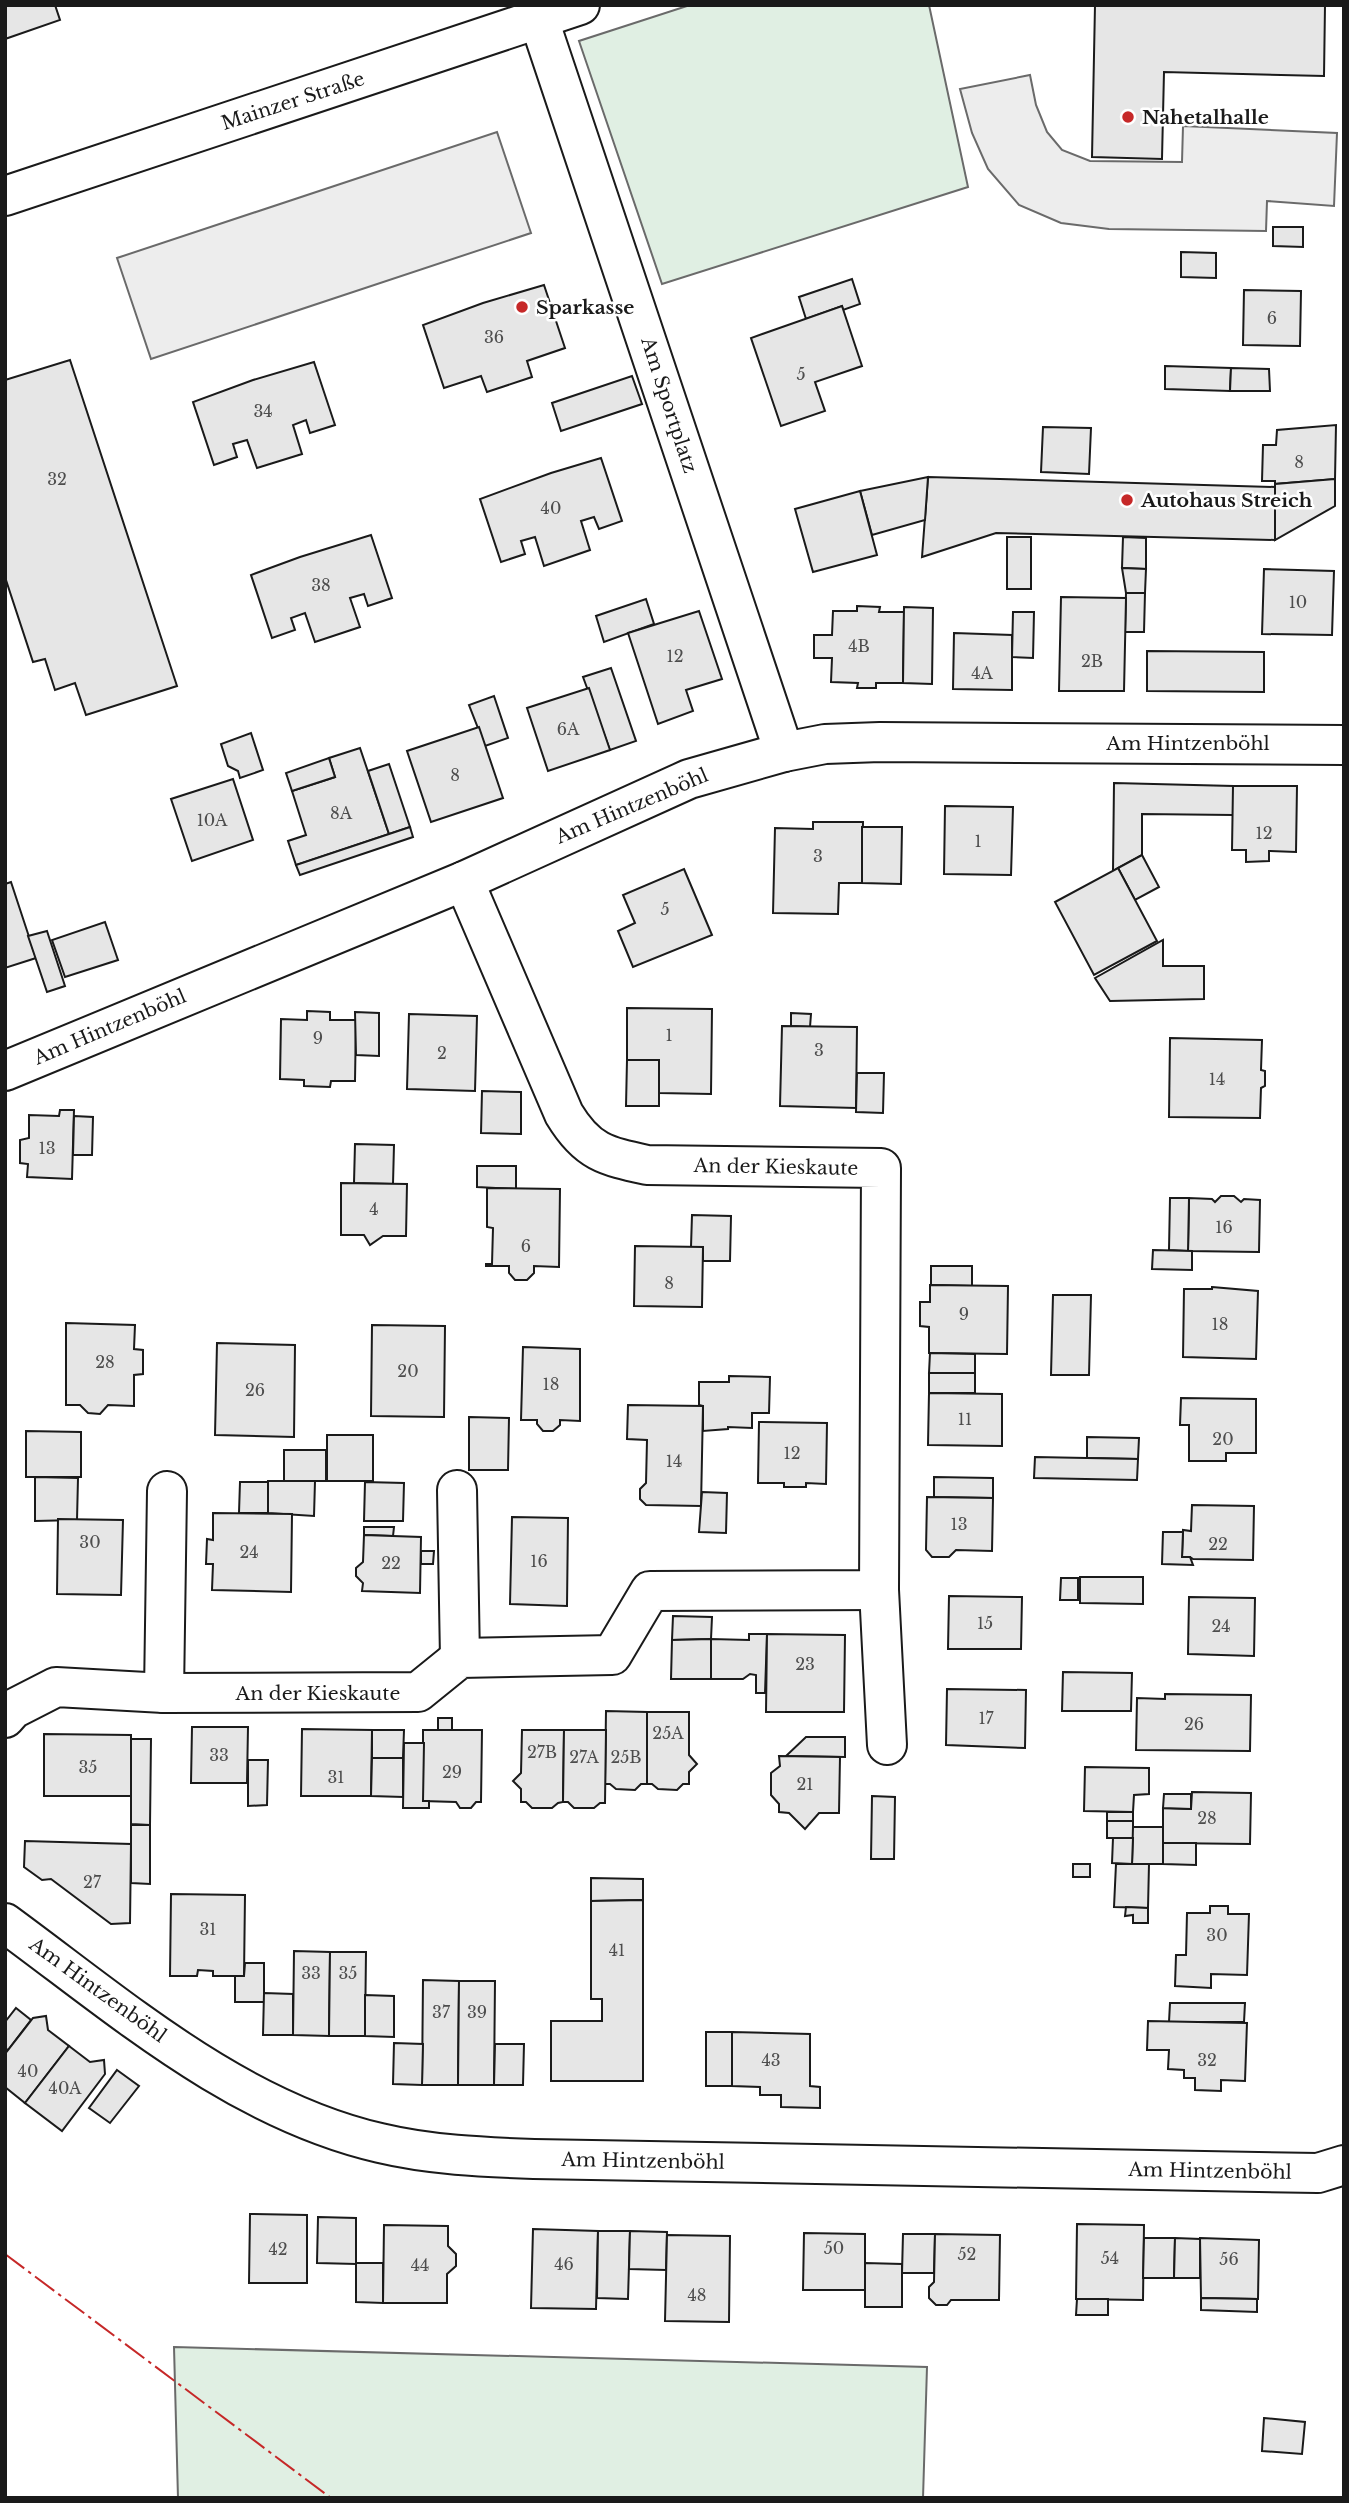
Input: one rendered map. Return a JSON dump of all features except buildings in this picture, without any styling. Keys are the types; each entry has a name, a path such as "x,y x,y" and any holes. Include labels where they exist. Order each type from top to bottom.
{"street":[{"name":"Mainzer Straße","path":"5,196 536,12 580,5"},
{"name":"Am Sportplatz","path":"536,12 784,752"},
{"name":"Am Hintzenböhl","path":"5,1071 464,881 689,779 784,752 825,744 880,742 1344,745"},
{"name":"An der Kieskaute","path":"464,881 564,1114 577,1135 593,1147 619,1159 647,1165 881,1168 879,1590 887,1745"},
{"path":"457,1490 460,1658 612,1655 650,1591 879,1590"},
{"path":"164,1693 167,1491"},
{"name":"An der Kieskaute","path":"5,1718 13,1709 56,1687 164,1693 418,1692 460,1658"},
{"name":"Am Hintzenböhl","path":"5,1923 206,2069 309,2121 380,2143 452,2155 547,2160 1318,2173 1344,2165"}],"green space":[{"path":"690,5 929,5 968,187 662,284 579,41"},
{"path":"174,2347 927,2367 923,2498 178,2498"}],"shaded area":[{"path":"1030,75 1036,105 1047,132 1062,150 1090,161 1182,162 1183,126 1337,133 1334,206 1267,201 1266,231 1109,229 1061,223 1019,205 988,169 972,133 960,89"},
{"path":"497,132 531,233 151,359 117,258"}],"power":[{"path":"5,2254 331,2498"}],"place":[{"name":"Nahetalhalle","path":"1128,117"},
{"name":"Sparkasse","path":"522,307"},
{"name":"Autohaus Streich","path":"1127,500"}]}
